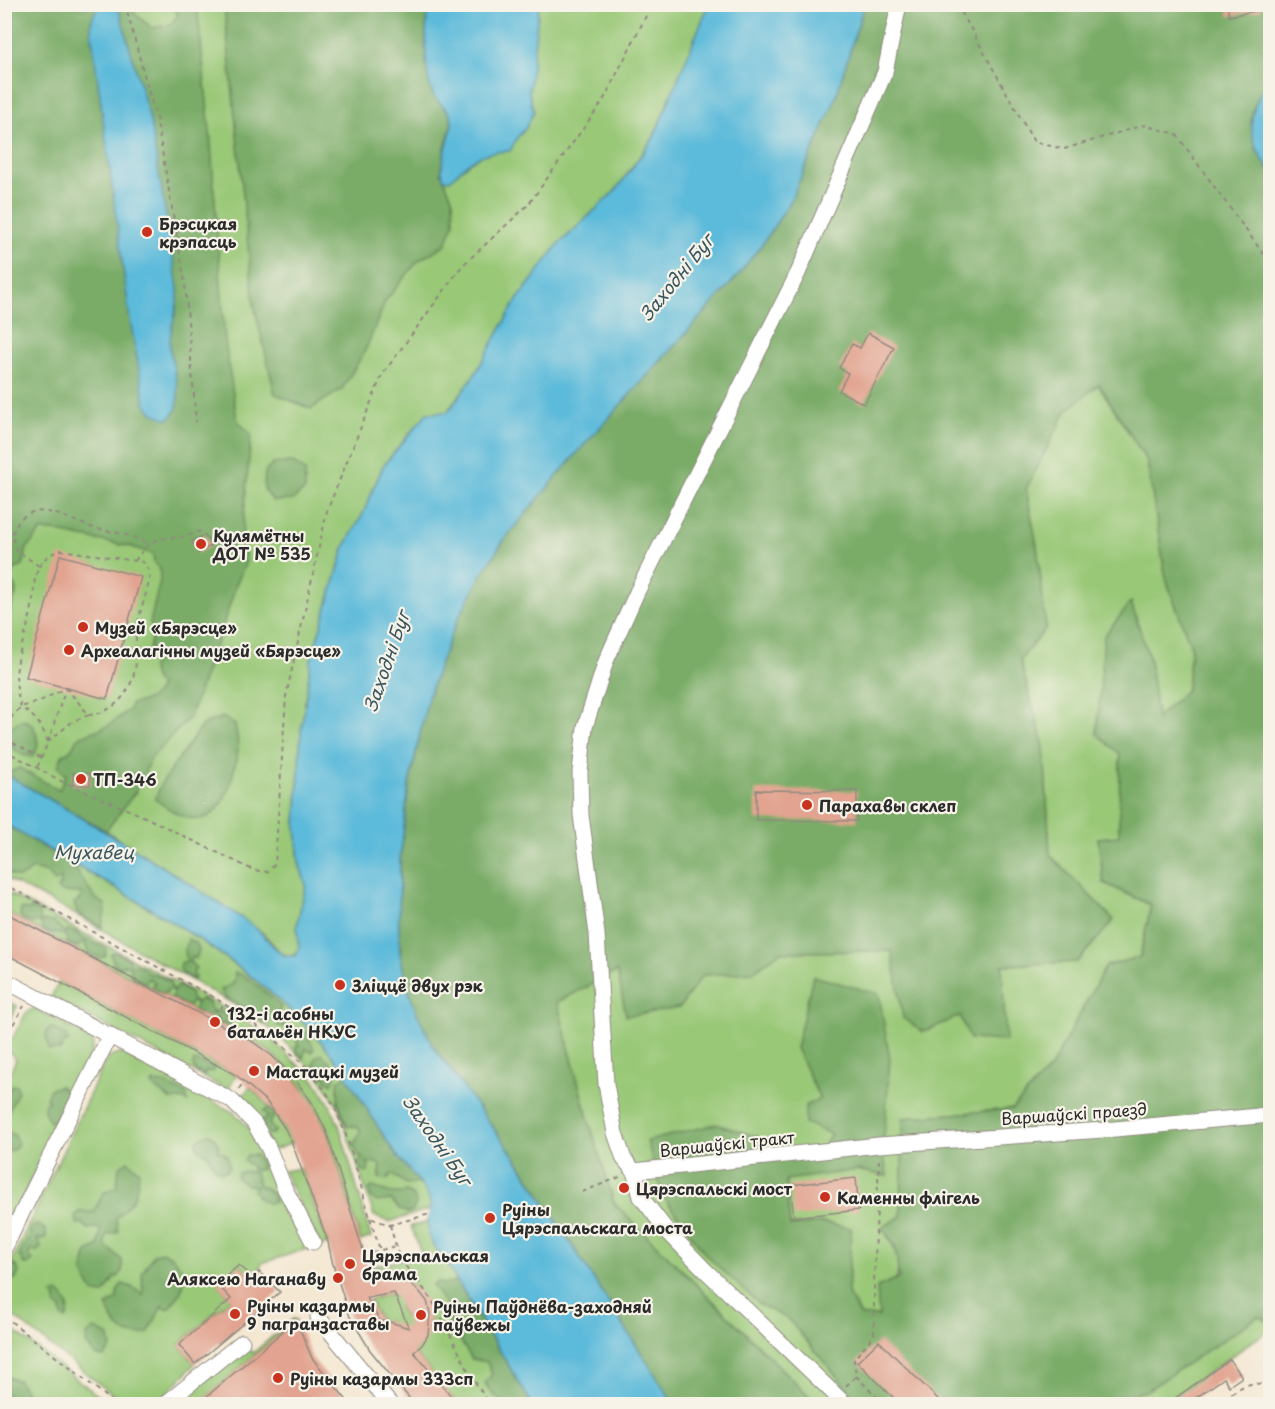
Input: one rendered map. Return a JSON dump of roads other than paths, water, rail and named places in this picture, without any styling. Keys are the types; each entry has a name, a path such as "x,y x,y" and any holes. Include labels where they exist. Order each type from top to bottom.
{"lane":[{"path":"840,1400 668,1232 641,1197 634,1171 624,1159 615,1133 606,1084 597,934 580,794 581,750 598,682 627,614 798,273 885,72 899,4"},
{"path":"4,980 231,1100 254,1123 269,1149 284,1187 313,1242"},
{"path":"4,1249 110,1035"},
{"name":"Варшаўскі праезд","path":"879,1145 1104,1130 1270,1115"},
{"name":"Варшаўскі тракт","path":"634,1171 879,1145"},
{"path":"318,1317 390,1404"},
{"path":"165,1404 242,1342"}],"water":[{"path":"709,4 864,5 834,103 789,204 763,243 735,279 576,454 506,537 481,575 457,621 441,660 428,698 409,784 400,861 399,926 400,953 406,983 415,1009 433,1046 517,1160 674,1404 532,1404 444,1259 430,1240 427,1227 430,1206 428,1195 384,1137 342,1069 322,1043 290,1009 214,949 130,896 5,824 5,774 161,865 252,925 285,956 295,956 299,948 297,926 306,885 299,863 296,827 301,732 311,660 345,546 363,514 383,466 427,413 448,412 475,374 515,303 557,246 616,190 653,139"},
{"path":"104,5 114,6 120,13 150,120 178,288 170,349 178,398 174,414 167,419 152,413 145,403 130,320 91,30 93,15"},
{"path":"427,5 539,5 529,92 534,112 526,128 510,151 500,151 477,158 450,180 444,179 442,167 452,121 449,112 434,96 429,81 426,60"},
{"path":"1270,74 1270,170 1255,145 1252,123 1257,100"}],"place":[{"name":"Брэсцкая крэпасць","path":"147,232"},
{"name":"Кулямётны ДОТ № 535","path":"201,544"},
{"name":"Музей «Бярэсце»","path":"83,627"},
{"name":"Археалагічны музей «Бярэсце»","path":"69,650"},
{"name":"ТП-346","path":"81,779"},
{"name":"Парахавы склеп","path":"807,805"},
{"name":"Зліццё двух рэк","path":"340,985"},
{"name":"132-і асобны батальён НКУС","path":"215,1022"},
{"name":"Мастацкі музей","path":"254,1071"},
{"name":"Цярэспальскі мост","path":"624,1188"},
{"name":"Каменны флігель","path":"825,1197"},
{"name":"Руіны Цярэспальскага моста","path":"490,1218"},
{"name":"Цярэспальская брама","path":"350,1264"},
{"name":"Аляксею Наганаву","path":"338,1278"},
{"name":"Руіны казармы 9 пагранзаставы","path":"235,1314"},
{"name":"Руіны Паўднёва-заходняй паўвежы","path":"421,1315"},
{"name":"Руіны казармы 333сп","path":"278,1378"}],"water label":[{"name":"Заходні Буг","path":"676,277"},
{"name":"Заходні Буг","path":"386,661"},
{"name":"Мухавец","path":"94,851"},
{"name":"Заходні Буг","path":"438,1140"}]}
